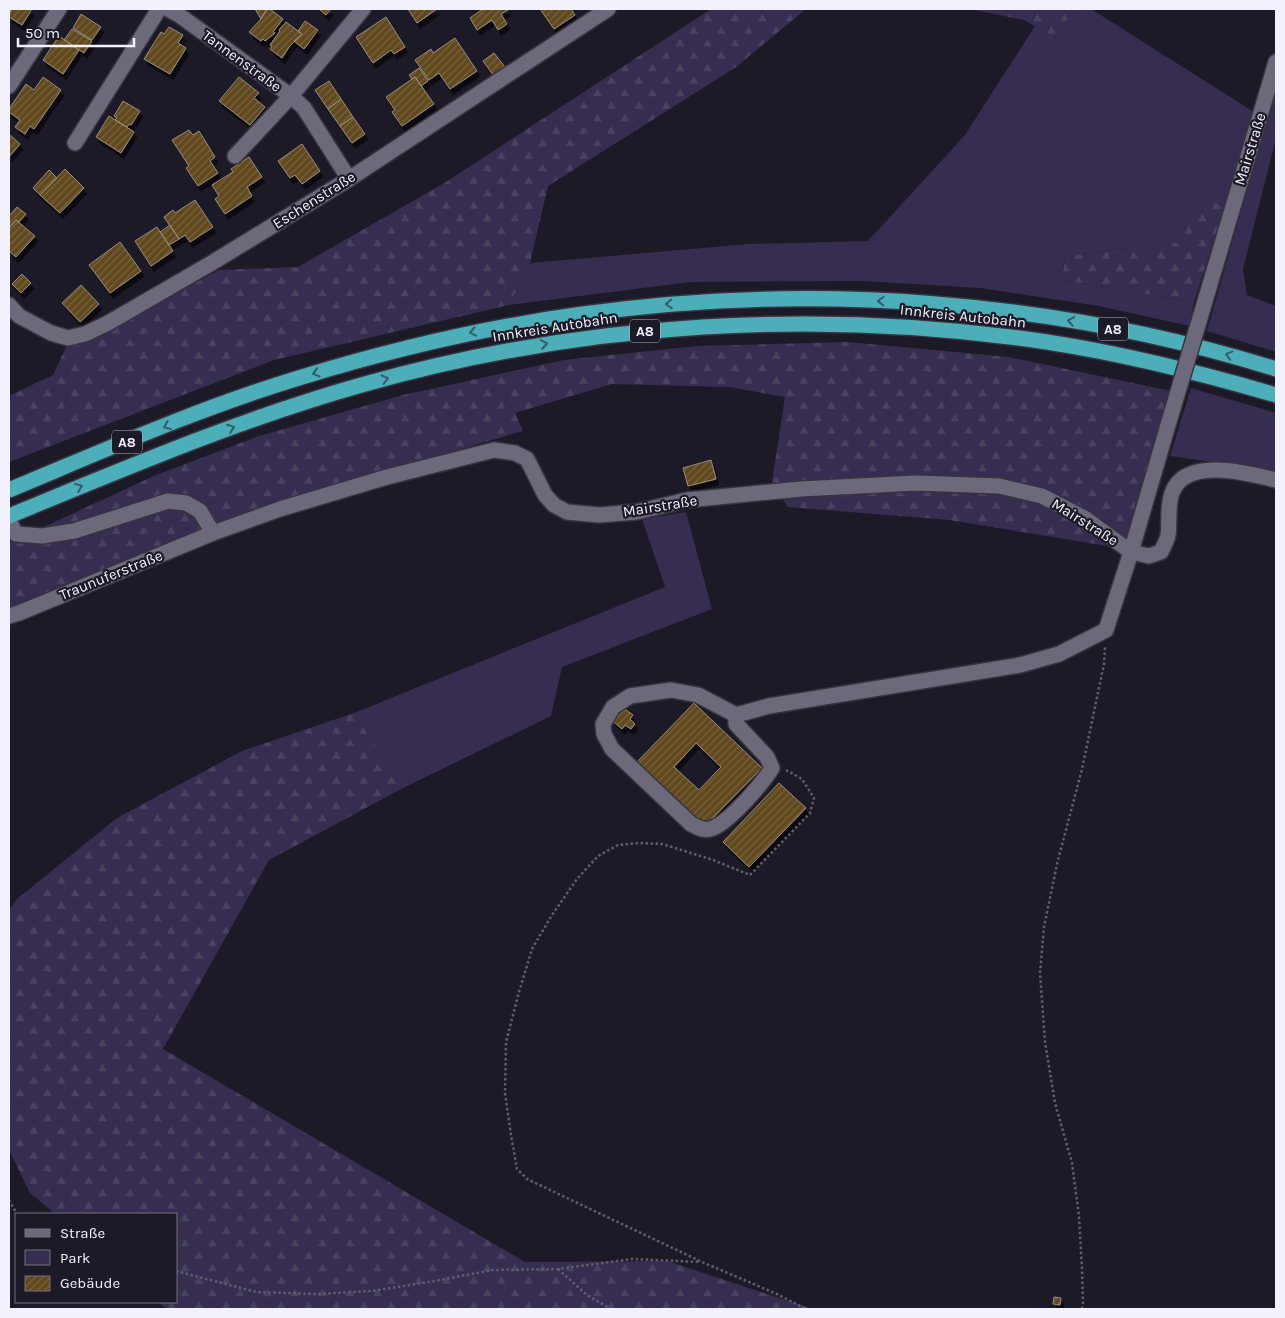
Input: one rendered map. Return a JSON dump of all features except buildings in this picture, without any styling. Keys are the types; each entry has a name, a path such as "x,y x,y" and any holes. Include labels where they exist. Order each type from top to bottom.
{"highway":[{"name":"Innkreis Autobahn","path":"9,490 245,395 383,353 504,326 584,313 657,305 735,300 819,299 947,305 1063,320 1130,332 1184,343 1276,369"},
{"name":"Innkreis Autobahn","path":"9,516 241,424 365,384 496,353 557,342 639,332 722,326 847,324 973,333 1054,344 1165,365 1276,395"}],"street":[{"path":"9,86 59,9"},
{"path":"75,143 159,9"},
{"name":"Tannenstraße","path":"168,9 291,96 304,108 349,179"},
{"name":"Tannenstraße","path":"235,156 291,96 363,9"},
{"name":"Eschenstraße","path":"9,305 19,316 51,333 68,338 85,334 210,264 349,179 608,9"},
{"name":"Mairstraße","path":"1106,630 1131,552 1276,62"},
{"name":"Mairstraße","path":"214,533 316,498 388,477 494,450 515,453 528,459 545,494 554,505 567,512 599,515 636,512 687,500 801,489 916,483 999,486 1042,496 1086,519 1131,552 1149,556 1161,552 1168,536 1168,509 1172,493 1178,481 1190,474 1207,470 1239,470 1276,480"},
{"path":"9,521 16,534 42,536 74,531 168,501 186,503 200,511 214,533"},
{"name":"Traunuferstraße","path":"9,616 214,533"},
{"path":"736,715 736,724 767,757 772,768 724,822 709,830 702,830 691,824 612,749 604,734 603,724 613,707 630,696 638,694 671,690 698,695 736,715 769,706 1020,665 1059,654 1106,630"}],"path":[{"path":"1082,1309 1079,1216 1072,1163 1055,1103 1045,1042 1040,972 1044,927 1057,864 1082,769 1104,664 1106,630"},
{"path":"772,768 788,770 802,779 814,798 810,813 750,875 713,860 662,844 638,843 618,845 598,856 577,879 552,915 532,949 506,1042 505,1092 516,1169 527,1179 806,1309"},
{"path":"9,1200 16,1213"},
{"path":"178,1272 256,1292 317,1294 372,1291 493,1270 558,1268 632,1259 702,1262"},
{"path":"558,1268 587,1295 611,1309"}],"green space":[{"path":"711,9 806,9 736,67 548,186 530,263 509,305 274,360 9,462 9,396 53,375 67,345 112,329 219,270 298,267 446,182"},
{"path":"969,9 1074,9 1055,38 1024,20"},
{"path":"1074,9 1091,9 1254,112 1225,206 1200,198 1178,242 1065,256 1062,280 1194,302 1190,326 1099,306 980,288 862,281 690,282 509,305 530,263 749,244 868,241 965,135 1035,26 1055,38"},
{"path":"1276,88 1276,138 1243,269 1247,295 1276,306 1276,352 1207,331"},
{"path":"1200,198 1225,206 1194,302 1062,280 1065,256 1178,242"},
{"path":"848,342 1009,357 1171,391 1126,549 949,520 788,507 772,482 785,397 729,387 612,384 515,413 523,431 251,510 64,589 9,610 9,543 156,475 259,436 403,395 564,360 697,346"},
{"path":"1191,388 1276,413 1276,474 1254,468 1170,456"},
{"path":"686,512 712,609 562,667 551,716 403,788 354,713 665,587 642,519"},
{"path":"354,713 403,788 269,860 163,1049 525,1262 667,1261 813,1309 167,1309 159,1303 178,1303 178,1213 54,1213 30,1193 9,1150 9,910 17,899 117,818 242,751"}]}
